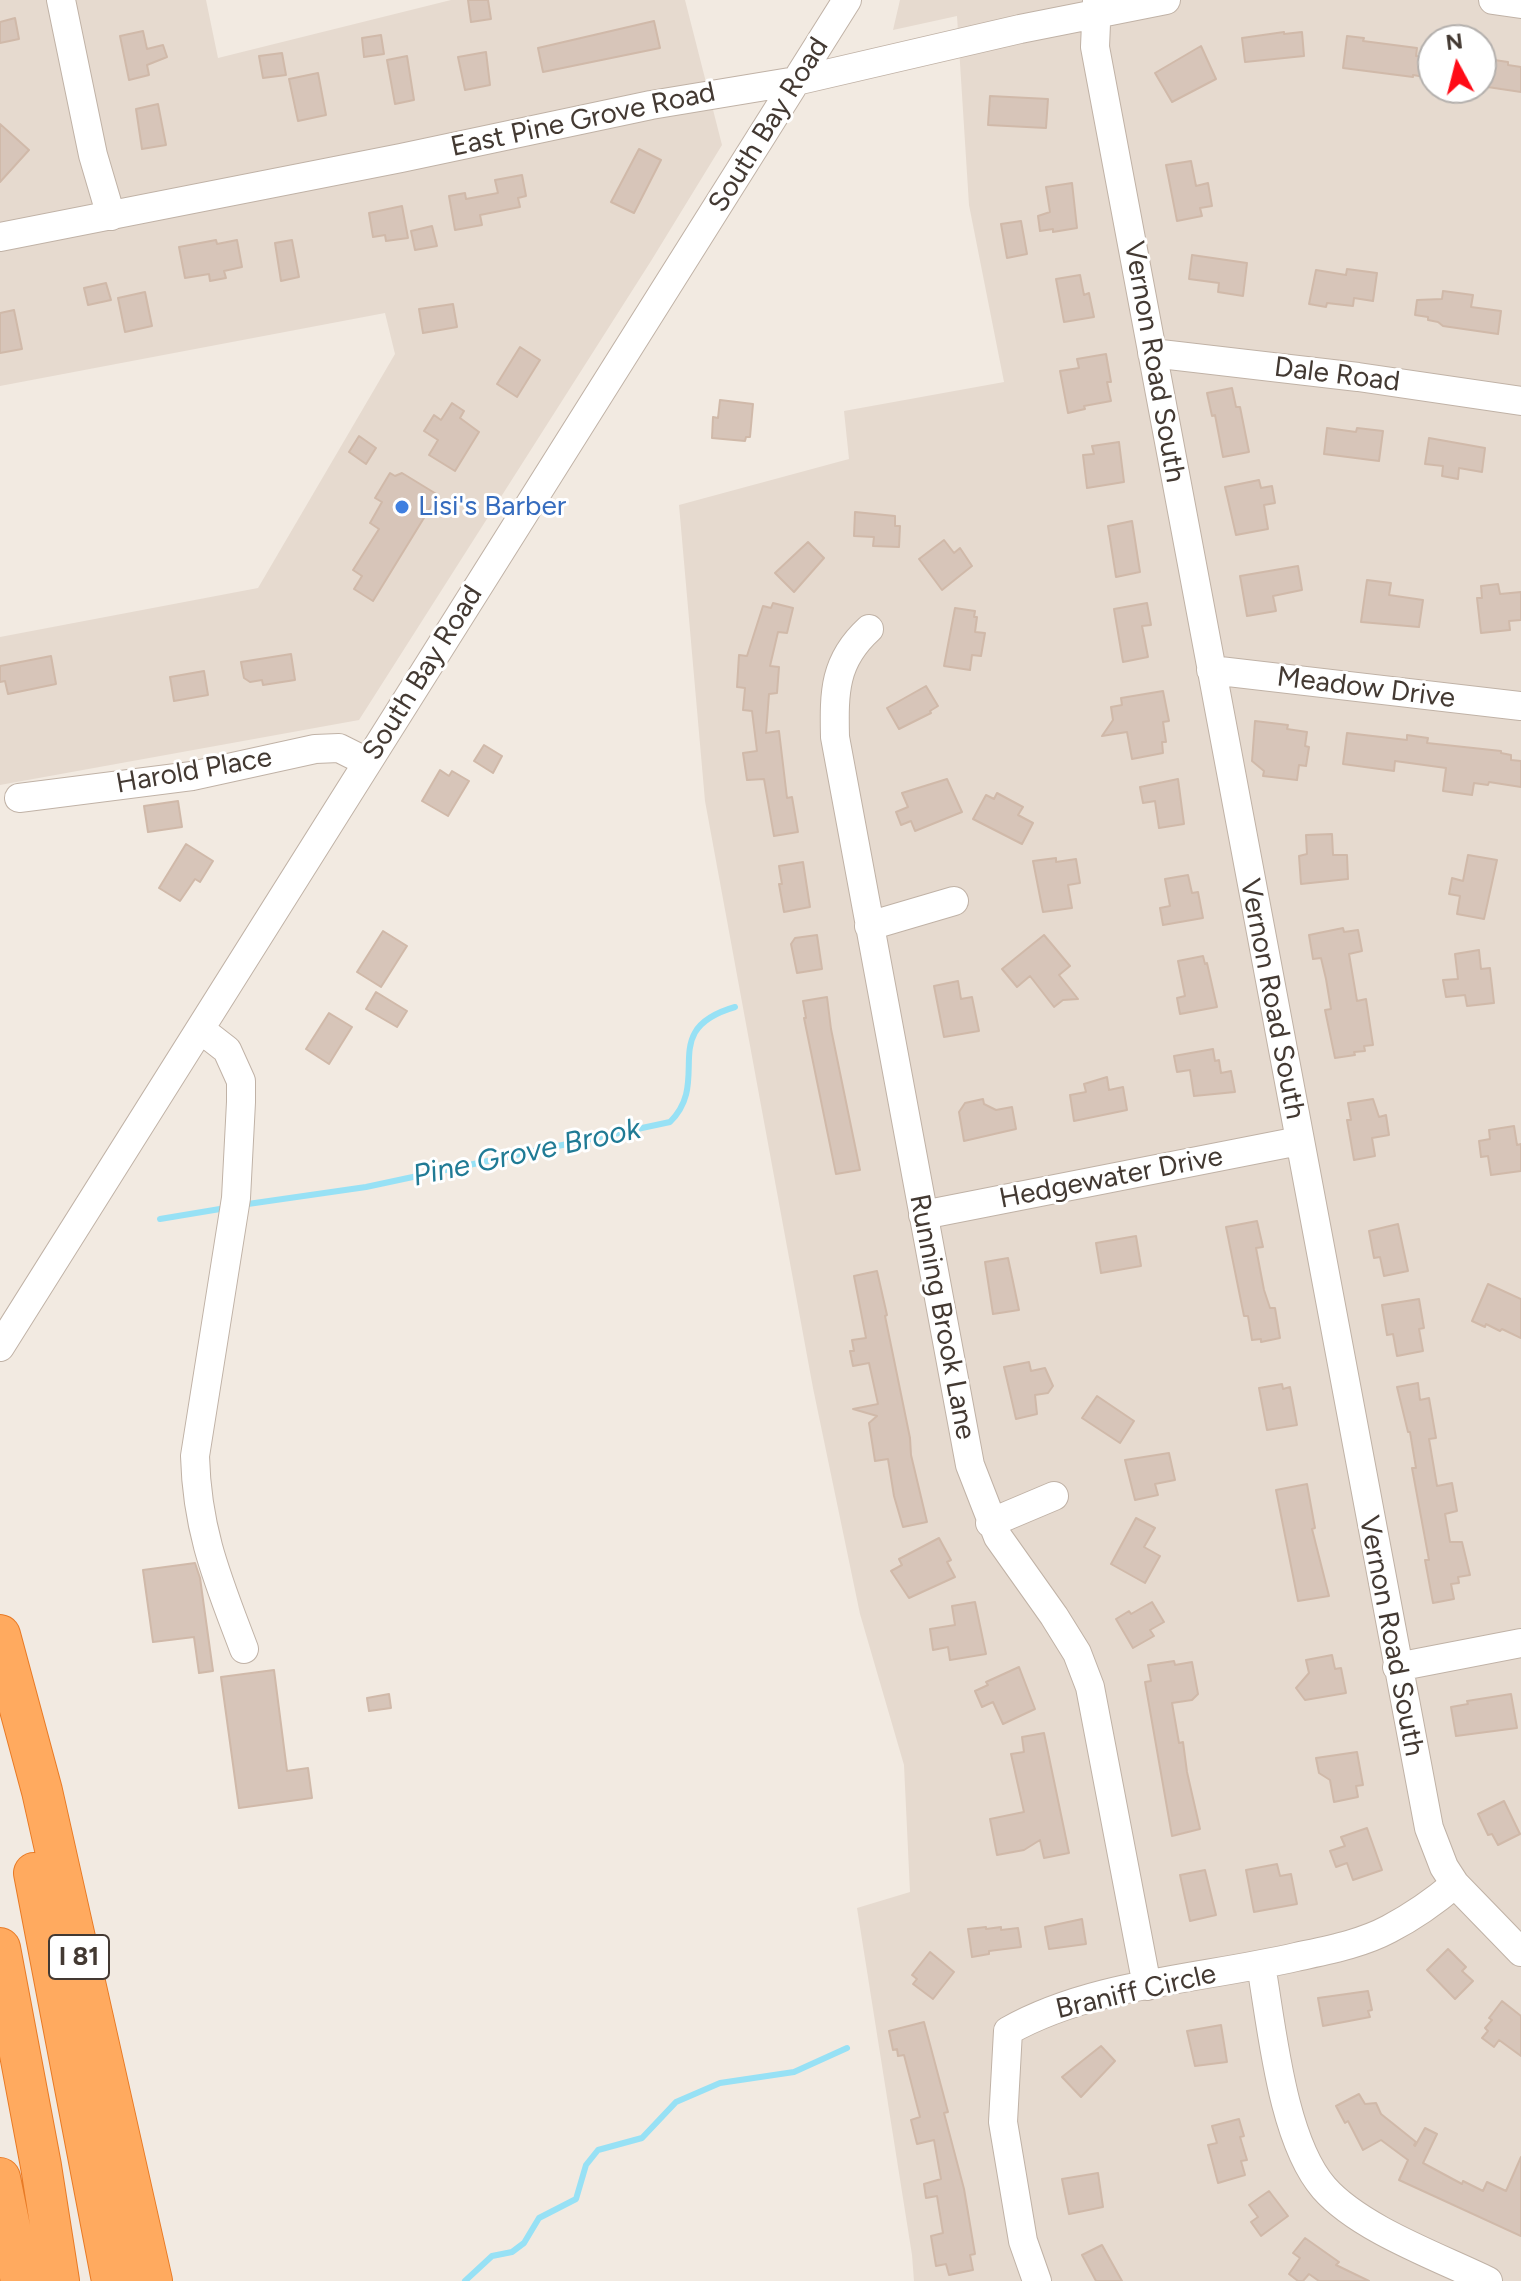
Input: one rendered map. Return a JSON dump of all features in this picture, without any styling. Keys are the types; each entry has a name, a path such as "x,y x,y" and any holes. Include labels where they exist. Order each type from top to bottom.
{"highway":[{"name":"I 81","path":"0,1635 39,1780 152,2281"},
{"path":"0,1686 112,2281"},
{"path":"0,1948 59,2281"},
{"path":"0,2178 21,2281"}],"street":[{"path":"61,0 93,155 111,216"},
{"name":"South Bay Road","path":"0,1347 847,0"},
{"name":"East Pine Grove Road","path":"0,237 651,105 796,81 1097,7 1166,0"},
{"path":"1493,0 1521,4"},
{"name":"Vernon Road South","path":"1097,7 1095,47 1429,1828 1444,1867 1455,1884 1521,1952"},
{"name":"Dale Road","path":"1152,353 1358,377 1521,401"},
{"name":"Running Brook Lane","path":"869,629 842,662 834,696 835,737 970,1465 990,1523 1077,1653 1090,1687 1147,1986"},
{"name":"Meadow Drive","path":"1211,670 1521,706"},
{"name":"Harold Place","path":"19,798 192,776 315,749 339,748 367,762"},
{"path":"869,926 954,901"},
{"path":"200,1029 227,1050 236,1064 241,1081 236,1198 195,1456 196,1494 207,1550 244,1649"},
{"name":"Hedgewater Drive","path":"923,1215 1299,1141"},
{"path":"990,1523 1054,1496"},
{"path":"1397,1667 1521,1643"},
{"name":"Braniff Circle","path":"1037,2281 1023,2241 1003,2122 1008,2031 1056,2007 1343,1947 1389,1929 1455,1884"},
{"path":"1261,1965 1278,2067 1296,2134 1323,2188 1369,2224 1488,2281"}],"shaded area":[{"path":"0,0 206,0 218,58 451,0 685,0 722,145 359,720 0,785 0,637 258,588 395,354 385,313 0,386"},
{"path":"900,0 1521,0 1521,2281 914,2281 857,1908 910,1892 904,1765 860,1614 813,1388 705,801 679,505 849,459 844,411 1004,382 969,205 957,16 893,30"}],"building":[{"path":"468,0 488,0 491,19 471,22"},
{"path":"15,18 19,39 0,43 0,22"},
{"path":"654,21 660,48 543,72 538,48"},
{"path":"143,31 147,49 163,45 167,57 147,65 149,75 129,80 120,36"},
{"path":"1302,32 1304,56 1245,62 1242,38"},
{"path":"381,35 384,54 364,57 362,38"},
{"path":"1347,36 1417,48 1417,76 1413,77 1343,68"},
{"path":"1201,46 1216,79 1172,102 1155,73"},
{"path":"486,52 490,85 465,90 458,57"},
{"path":"282,53 286,75 263,78 259,56"},
{"path":"407,56 414,100 395,104 387,60"},
{"path":"1497,60 1521,67 1521,92 1497,88"},
{"path":"318,73 326,115 298,121 289,79"},
{"path":"990,96 1048,99 1046,128 988,125"},
{"path":"158,104 166,145 142,149 136,109"},
{"path":"0,124 29,150 0,182"},
{"path":"639,149 661,160 634,213 611,202"},
{"path":"1191,161 1196,186 1208,183 1212,206 1200,208 1202,216 1177,221 1166,165"},
{"path":"522,175 526,196 518,198 520,207 480,215 482,225 455,230 449,196 465,193 466,199 498,193 495,180"},
{"path":"1072,183 1077,228 1040,231 1038,216 1050,212 1046,187"},
{"path":"402,206 408,238 386,241 385,235 373,237 369,213"},
{"path":"1021,221 1027,254 1007,258 1001,224"},
{"path":"432,226 437,246 415,250 411,231"},
{"path":"216,240 217,244 237,240 242,267 224,271 226,278 210,281 209,274 185,278 179,247"},
{"path":"292,240 299,277 281,281 275,243"},
{"path":"1192,255 1247,263 1243,296 1218,292 1219,283 1189,279"},
{"path":"1347,269 1377,273 1373,301 1354,298 1353,306 1309,304 1316,270 1346,275"},
{"path":"1080,275 1084,295 1089,293 1094,317 1064,322 1056,279"},
{"path":"106,283 111,300 88,305 84,288"},
{"path":"1443,291 1473,295 1471,307 1501,311 1498,334 1443,326 1428,320 1428,317 1415,315 1417,300 1442,299"},
{"path":"145,292 152,326 125,332 118,298"},
{"path":"453,304 457,327 423,333 419,309"},
{"path":"14,310 22,349 0,353 0,313"},
{"path":"520,347 540,360 517,397 497,384"},
{"path":"1106,354 1111,401 1084,406 1085,409 1068,413 1060,371 1079,368 1077,359"},
{"path":"1232,388 1236,407 1240,407 1249,452 1223,457 1215,415 1212,416 1207,393"},
{"path":"720,400 753,404 750,437 746,437 745,441 712,438 713,417 718,418"},
{"path":"452,403 464,411 460,418 479,432 455,471 429,455 438,440 424,431 434,415 441,420"},
{"path":"1327,428 1356,432 1357,428 1383,431 1379,461 1324,454"},
{"path":"359,436 376,448 366,464 349,452"},
{"path":"1429,438 1485,448 1482,472 1459,468 1458,479 1442,476 1443,466 1425,464"},
{"path":"1119,442 1124,482 1087,488 1083,455 1094,454 1092,446"},
{"path":"390,473 395,476 402,473 438,495 373,601 354,589 362,576 353,570 379,529 370,523 382,502 375,498"},
{"path":"1259,480 1261,488 1272,486 1275,503 1264,505 1268,529 1236,535 1225,487"},
{"path":"855,512 895,516 895,526 900,526 899,547 873,546 874,537 854,536"},
{"path":"1132,521 1140,572 1116,577 1108,526"},
{"path":"944,540 954,553 960,548 972,566 942,590 919,559"},
{"path":"808,542 824,558 794,592 775,573"},
{"path":"1298,566 1302,590 1273,596 1276,611 1247,616 1240,576"},
{"path":"1367,580 1391,583 1389,595 1423,600 1419,627 1361,622"},
{"path":"1498,584 1500,594 1521,592 1521,620 1509,621 1510,630 1481,633 1477,598 1482,598 1481,586"},
{"path":"773,603 793,608 787,633 778,632 770,666 779,667 777,693 769,694 766,733 779,731 787,798 792,797 798,832 774,836 764,779 747,780 743,753 757,751 752,711 743,710 745,688 737,687 739,655 747,656 763,606 771,608"},
{"path":"1147,603 1151,625 1142,626 1148,657 1123,662 1114,609"},
{"path":"955,608 975,611 975,632 985,633 981,656 972,655 970,670 944,666"},
{"path":"291,654 295,680 263,685 262,680 250,682 244,678 241,662"},
{"path":"51,656 56,684 8,694 5,681 0,682 0,666"},
{"path":"204,671 208,695 174,701 170,677"},
{"path":"926,686 938,706 931,713 899,729 887,708"},
{"path":"1163,691 1169,721 1163,722 1166,742 1162,742 1163,753 1132,759 1127,732 1102,736 1113,720 1111,707 1122,705 1121,698"},
{"path":"1255,721 1288,725 1287,729 1307,732 1305,746 1309,747 1306,766 1299,765 1297,780 1263,776 1264,771 1252,761"},
{"path":"1347,733 1407,740 1407,735 1428,738 1427,743 1501,751 1511,755 1511,760 1521,761 1521,787 1474,783 1472,795 1443,791 1446,768 1395,761 1394,771 1343,764"},
{"path":"484,745 502,756 493,773 474,761"},
{"path":"440,770 449,776 452,771 469,781 448,816 422,801"},
{"path":"947,779 962,812 915,831 911,821 901,825 896,812 908,807 902,793"},
{"path":"1178,779 1184,824 1159,828 1155,801 1143,803 1140,787"},
{"path":"997,793 1023,807 1018,815 1033,823 1022,844 973,819 986,795 994,799"},
{"path":"178,801 182,827 148,832 144,806"},
{"path":"1332,834 1333,855 1347,855 1348,879 1301,884 1299,856 1307,854 1306,835"},
{"path":"186,844 213,861 200,882 195,879 180,901 159,888"},
{"path":"1468,855 1497,860 1484,919 1457,914 1460,896 1449,894 1452,878 1463,881"},
{"path":"1056,858 1056,862 1076,859 1080,883 1068,885 1072,908 1043,912 1033,861"},
{"path":"803,862 810,907 784,912 779,866"},
{"path":"1188,875 1192,893 1198,892 1203,918 1163,925 1160,908 1170,906 1165,879"},
{"path":"1343,928 1344,932 1358,930 1362,951 1349,954 1357,1001 1366,999 1373,1045 1364,1046 1365,1051 1354,1052 1355,1055 1335,1058 1325,1010 1331,1009 1326,979 1321,958 1313,959 1309,935"},
{"path":"383,931 407,946 381,987 357,972"},
{"path":"817,935 822,969 797,973 791,944 795,938"},
{"path":"1044,935 1070,966 1059,975 1078,999 1063,1000 1054,1007 1030,976 1017,987 1002,969"},
{"path":"1479,950 1481,969 1490,968 1494,1003 1467,1006 1465,995 1446,997 1443,980 1458,979 1455,954"},
{"path":"1203,956 1217,1007 1180,1014 1177,998 1185,996 1178,961"},
{"path":"958,981 961,999 972,997 979,1031 944,1037 934,986"},
{"path":"376,992 407,1011 397,1027 366,1009"},
{"path":"827,997 860,1170 836,1174 803,1001"},
{"path":"329,1013 352,1027 329,1064 306,1049"},
{"path":"1213,1049 1221,1073 1231,1071 1235,1092 1194,1096 1190,1070 1177,1072 1174,1056"},
{"path":"1107,1077 1109,1090 1123,1087 1127,1110 1074,1121 1070,1095 1086,1092 1084,1084"},
{"path":"983,1099 984,1104 996,1110 1012,1107 1016,1129 964,1141 959,1112 965,1103"},
{"path":"1373,1099 1379,1117 1386,1115 1389,1135 1372,1138 1375,1156 1354,1160 1347,1120 1351,1120 1348,1103"},
{"path":"1514,1126 1517,1145 1521,1144 1521,1171 1491,1175 1488,1156 1481,1157 1479,1141 1490,1139 1489,1130"},
{"path":"1257,1221 1263,1247 1256,1248 1264,1290 1270,1308 1275,1308 1280,1338 1261,1342 1261,1339 1252,1340 1248,1316 1244,1316 1226,1227"},
{"path":"1398,1224 1408,1271 1384,1276 1380,1257 1374,1258 1369,1231"},
{"path":"1136,1236 1141,1266 1101,1273 1096,1243"},
{"path":"1008,1258 1019,1310 993,1314 985,1262"},
{"path":"877,1271 911,1455 927,1522 903,1527 888,1459 875,1461 869,1423 877,1416 853,1409 878,1404 869,1363 853,1366 850,1351 854,1351 852,1340 866,1338 854,1276"},
{"path":"1488,1284 1521,1299 1521,1338 1472,1321"},
{"path":"1419,1299 1424,1328 1419,1329 1423,1351 1397,1356 1393,1334 1387,1335 1382,1305"},
{"path":"1029,1362 1031,1371 1045,1368 1053,1386 1048,1393 1035,1395 1037,1414 1016,1419 1004,1367"},
{"path":"1418,1383 1420,1400 1429,1398 1436,1438 1429,1439 1437,1486 1452,1483 1457,1511 1445,1514 1450,1542 1462,1542 1470,1575 1458,1577 1459,1583 1451,1584 1454,1599 1433,1603 1425,1560 1429,1560 1412,1468 1416,1468 1410,1432 1397,1387"},
{"path":"1282,1384 1283,1389 1290,1387 1297,1425 1267,1430 1259,1388"},
{"path":"1097,1396 1134,1421 1120,1443 1082,1418"},
{"path":"1169,1453 1175,1480 1155,1484 1158,1495 1135,1500 1125,1460"},
{"path":"1307,1484 1315,1528 1312,1529 1329,1596 1298,1601 1276,1490"},
{"path":"1136,1518 1155,1528 1144,1547 1160,1556 1145,1583 1111,1564"},
{"path":"939,1538 951,1560 947,1562 955,1577 909,1598 891,1571 902,1565 899,1559"},
{"path":"195,1563 200,1578 213,1671 199,1673 194,1637 153,1642 143,1570"},
{"path":"975,1602 986,1654 950,1660 948,1647 933,1650 930,1629 955,1625 952,1606"},
{"path":"1152,1602 1164,1622 1150,1630 1154,1636 1133,1648 1116,1619"},
{"path":"1332,1655 1335,1669 1341,1668 1346,1693 1305,1700 1296,1688 1309,1673 1306,1660"},
{"path":"1174,1661 1175,1665 1192,1662 1198,1694 1192,1700 1172,1703 1200,1829 1172,1836 1145,1682 1151,1681 1148,1665"},
{"path":"1019,1667 1035,1709 1003,1724 993,1702 982,1707 975,1691 988,1685 986,1682"},
{"path":"274,1670 287,1771 308,1768 312,1798 239,1808 221,1677"},
{"path":"389,1694 391,1708 369,1711 367,1698"},
{"path":"1511,1694 1517,1728 1456,1736 1451,1707 1468,1704 1467,1701"},
{"path":"1044,1733 1069,1853 1044,1858 1040,1840 1024,1850 997,1855 990,1819 1024,1812 1011,1754 1024,1752 1022,1737"},
{"path":"1357,1752 1363,1785 1356,1786 1358,1797 1334,1802 1330,1780 1319,1773 1316,1758"},
{"path":"1504,1801 1520,1834 1498,1845 1492,1834 1488,1835 1478,1814"},
{"path":"1367,1828 1382,1870 1353,1880 1347,1863 1336,1867 1330,1851 1345,1846 1341,1837"},
{"path":"1277,1864 1280,1876 1291,1874 1297,1904 1254,1912 1246,1870"},
{"path":"1205,1870 1216,1915 1190,1921 1180,1875"},
{"path":"1082,1919 1086,1944 1049,1949 1045,1927"},
{"path":"1001,1927 1001,1930 1018,1928 1021,1947 989,1951 989,1954 972,1957 968,1929"},
{"path":"1448,1949 1466,1967 1462,1971 1473,1981 1455,1999 1427,1970"},
{"path":"930,1952 954,1972 933,1999 913,1984 917,1979 912,1975"},
{"path":"1368,1991 1372,2010 1368,2011 1370,2017 1323,2026 1318,1998"},
{"path":"1502,2001 1521,2016 1521,2056 1499,2040 1494,2047 1482,2038 1492,2020 1489,2018"},
{"path":"924,2022 948,2112 944,2113 964,2189 975,2254 970,2255 973,2270 949,2275 946,2264 936,2266 931,2236 943,2233 937,2196 926,2198 924,2184 941,2179 934,2140 917,2144 911,2120 920,2117 904,2055 898,2056 897,2049 893,2050 889,2031"},
{"path":"1221,2025 1227,2062 1195,2066 1187,2031"},
{"path":"1101,2046 1115,2061 1081,2097 1062,2077"},
{"path":"1359,2094 1365,2104 1376,2103 1381,2114 1416,2142 1415,2146 1425,2128 1437,2134 1423,2163 1462,2184 1463,2181 1483,2191 1487,2182 1506,2191 1521,2157 1521,2236 1399,2180 1408,2160 1381,2140 1363,2150 1336,2106"},
{"path":"1239,2119 1244,2136 1240,2137 1247,2160 1241,2161 1245,2175 1218,2183 1208,2145 1217,2143 1212,2126"},
{"path":"1098,2173 1103,2207 1069,2214 1062,2179"},
{"path":"1269,2191 1288,2216 1261,2236 1251,2222 1258,2217 1249,2205"},
{"path":"1305,2238 1339,2262 1336,2265 1369,2281 1319,2281 1309,2274 1303,2281 1298,2281 1289,2274 1300,2258 1293,2253"},
{"path":"1102,2245 1122,2281 1096,2281 1082,2255"}],"waterway":[{"name":"Pine Grove Brook","path":"241,1205 366,1187 670,1122 682,1106 687,1089 691,1042 698,1029 711,1017 735,1007"},
{"name":"Pine Grove Brook","path":"160,1219 226,1208"},
{"path":"465,2281 492,2256 512,2252 524,2243 539,2218 576,2199 586,2165 598,2150 642,2138 676,2102 720,2083 794,2072 847,2048"}],"place":[{"name":"Lisi's Barber","path":"402,507"}]}
